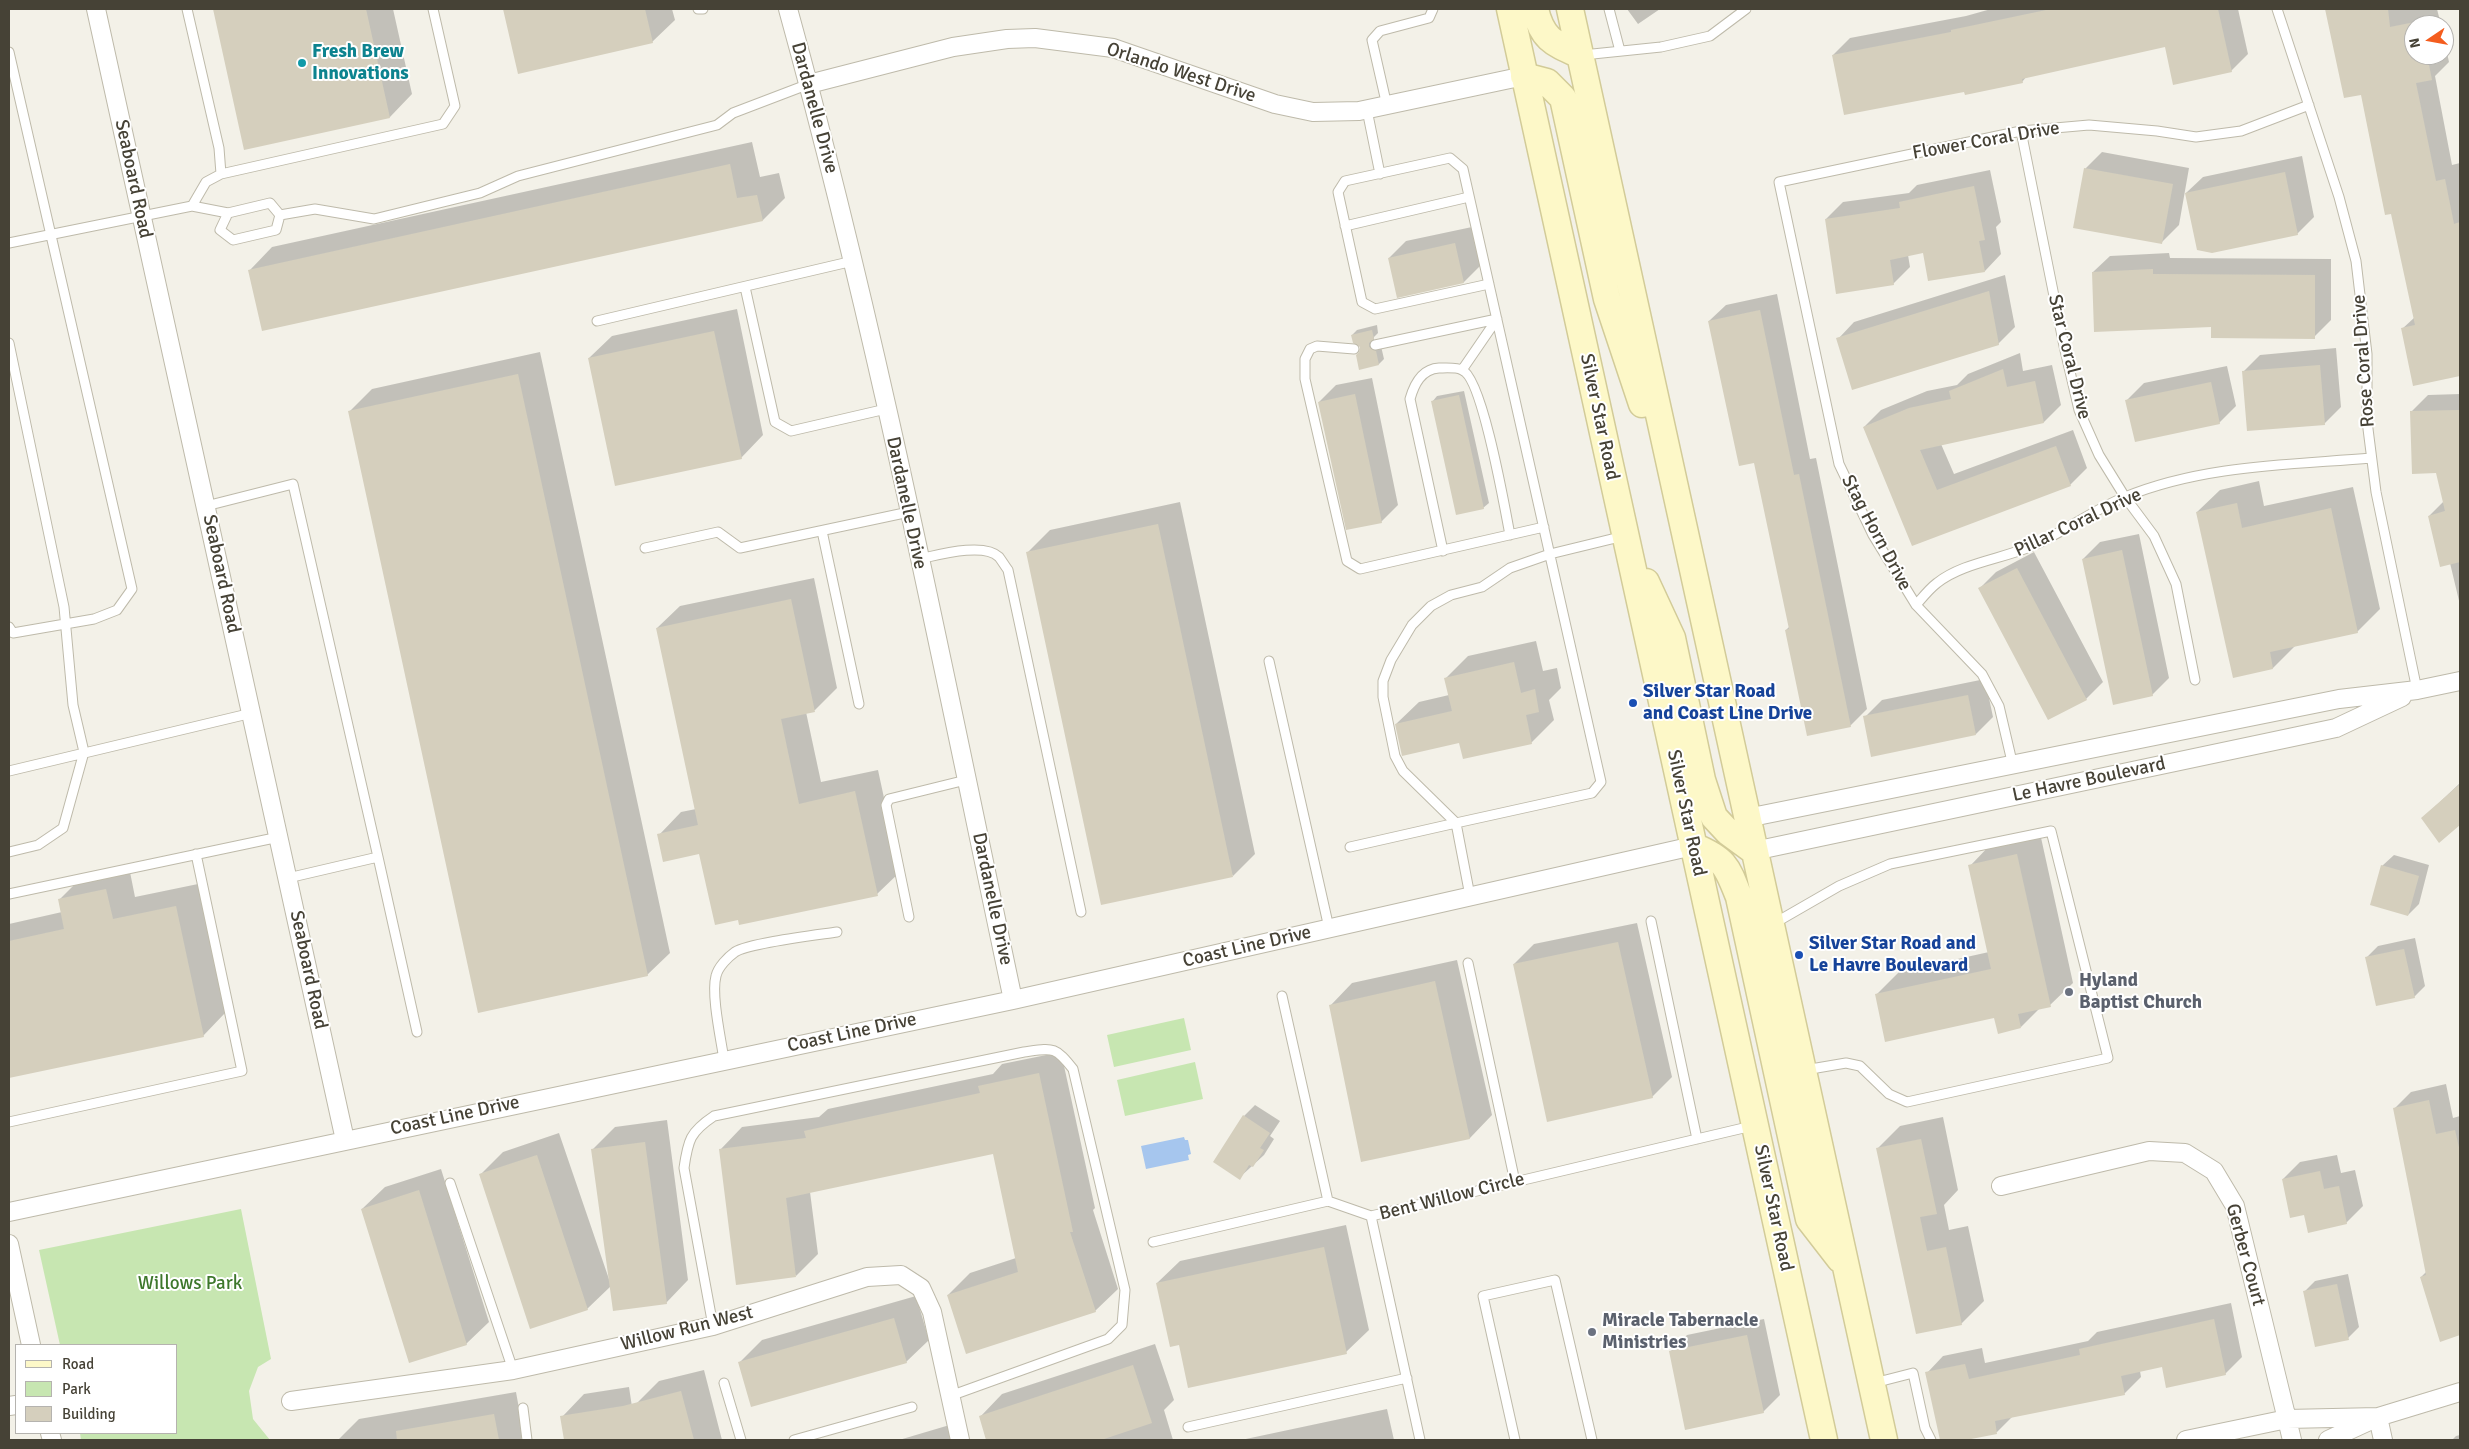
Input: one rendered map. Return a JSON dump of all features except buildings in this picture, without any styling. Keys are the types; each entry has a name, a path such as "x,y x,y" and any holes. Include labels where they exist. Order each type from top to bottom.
{"main road":[{"name":"Silver Star Road","path":"1510,9 1824,1440"},
{"path":"1535,9 1542,33 1555,44 1580,55"},
{"path":"1570,9 1884,1440"},
{"path":"1524,76 1547,82 1563,98 1607,299 1685,533"},
{"path":"1625,536 1672,638 1702,780 1714,817 1728,832 1754,851"},
{"path":"1693,846 1715,855 1728,870 1739,897 1809,1219 1845,1266"}],"street":[{"name":"Seaboard Road","path":"96,9 345,1140"},
{"name":"Dardanelle Drive","path":"788,9 853,261 909,512 1013,1000"},
{"name":"Orlando West Drive","path":"808,84 953,47 1007,39 1035,38 1113,48 1275,104 1313,112 1367,110 1524,76"},
{"name":"Le Havre Boulevard","path":"1747,818 2339,699 2416,690 2460,681"},
{"name":"Le Havre Boulevard","path":"1754,851 2336,728 2416,690"},
{"name":"Coast Line Drive","path":"9,1212 1013,1000 1693,846"},
{"name":"Gerber Court","path":"2001,1186 2149,1151 2185,1153 2214,1171 2235,1206 2292,1440"},
{"path":"9,1244 31,1344"},
{"name":"Willow Run West","path":"291,1401 513,1370 712,1326 867,1277 901,1275 921,1288 932,1312 960,1440"},
{"path":"2328,1440 2378,1416 2460,1392"},
{"path":"2186,1440 2287,1419 2378,1416"},
{"path":"2378,1416 2383,1440"}],"lane":[{"path":"187,9 219,148 221,174"},
{"path":"192,206 206,182 221,174 443,124 455,106 434,9"},
{"path":"698,9 703,9"},
{"path":"1388,106 1372,40 1380,31 1429,18 1433,9"},
{"path":"1609,9 1620,51"},
{"path":"1580,55 1661,47 1710,36 1746,9"},
{"name":"Rose Coral Drive","path":"2277,9 2339,197 2356,261 2367,354 2367,421 2371,458 2376,492 2416,690"},
{"path":"9,52 132,589 117,610 94,620 13,633 9,627"},
{"path":"280,215 315,209 374,219 480,193 518,176 717,125 733,113 808,84"},
{"name":"Flower Coral Drive","path":"1779,182 2021,131 2089,125 2157,131 2196,137 2241,130 2309,104"},
{"path":"1367,110 1380,174"},
{"name":"Star Coral Drive","path":"2021,131 2064,346 2079,410 2099,455 2124,497 2154,536 2176,584 2196,680"},
{"path":"1350,847 1592,792 1601,782 1544,527 1463,169 1450,158 1346,181 1338,192 1362,302 1375,309 1489,284"},
{"name":"Stag Horn Drive","path":"1779,182 1839,464 1873,535 1916,605 1982,674 1999,706 2013,766"},
{"path":"1345,226 1469,197"},
{"path":"9,243 192,206 228,213 270,203 280,215"},
{"path":"228,213 220,230 233,240 276,230 280,215"},
{"path":"597,321 853,261"},
{"path":"745,286 775,422 791,431 886,409"},
{"path":"1375,345 1497,319"},
{"path":"1462,370 1497,319"},
{"path":"9,343 64,607 73,705 84,752 62,828 38,845 9,852"},
{"path":"1354,349 1317,346 1310,349 1305,359 1305,379 1347,561 1360,569 1378,566 1544,527"},
{"path":"1443,551 1410,400 1414,384 1424,374 1437,368 1462,370 1470,377 1484,413 1510,535"},
{"name":"Pillar Coral Drive","path":"1916,605 1937,582 1967,568 2010,556 2044,541 2124,497 2194,476 2248,468 2371,458"},
{"path":"206,506 293,484 417,1032"},
{"path":"645,548 718,532 740,548 909,512"},
{"path":"822,530 859,704"},
{"path":"1470,896 1456,823 1403,771 1395,756 1383,697 1384,680 1392,660 1412,625 1431,606 1451,594 1482,587 1510,568 1550,554 1625,536"},
{"path":"919,559 958,551 983,550 998,556 1008,570 1081,912"},
{"path":"1269,661 1329,928"},
{"path":"9,771 252,713"},
{"path":"909,917 886,805 889,799 900,795 966,780"},
{"path":"1770,925 1839,886 1890,864 2051,831 2108,1058 1907,1102 1889,1094 1860,1066 1846,1063 1802,1070"},
{"path":"9,894 279,837"},
{"path":"9,1122 242,1071 196,854"},
{"path":"288,878 378,857"},
{"path":"1651,921 1697,1139"},
{"path":"724,1060 716,1003 716,976 722,965 736,951 837,932"},
{"path":"1468,963 1515,1182"},
{"path":"1282,996 1328,1201"},
{"path":"712,1326 684,1168 687,1146 697,1127 714,1116 1024,1052 1046,1049 1059,1052 1073,1070 1125,1290 1122,1325 1108,1339 950,1396"},
{"name":"Bent Willow Circle","path":"1420,1440 1371,1216 1755,1125"},
{"path":"450,1183 513,1370"},
{"path":"1153,1242 1328,1201 1371,1216"},
{"path":"1515,1440 1483,1296 1555,1280 1592,1440"},
{"path":"1871,1383 1914,1373 1925,1428 1931,1440"},
{"path":"1188,1427 1407,1378"},
{"path":"724,1383 741,1440"},
{"path":"794,1440 912,1407"},
{"path":"523,1408 527,1440"}],"green space":[{"path":"1184,1018 1191,1050 1114,1067 1107,1035"},
{"path":"1195,1062 1203,1099 1125,1116 1117,1080"},
{"name":"Willows Park","path":"241,1209 271,1359 258,1367 249,1391 253,1419 270,1440 81,1440 80,1434 178,1434 178,1344 60,1344 39,1250"}],"water":[{"path":"1184,1137 1185,1140 1188,1140 1191,1154 1188,1155 1189,1160 1146,1169 1141,1146"}],"place":[{"name":"Fresh Brew Innovations","path":"302,63"},
{"name":"Silver Star Road and Coast Line Drive","path":"1633,703"},
{"name":"Silver Star Road and Le Havre Boulevard","path":"1799,955"},
{"name":"Hyland Baptist Church","path":"2069,992"},
{"name":"Miracle Tabernacle Ministries","path":"1592,1332"}]}
